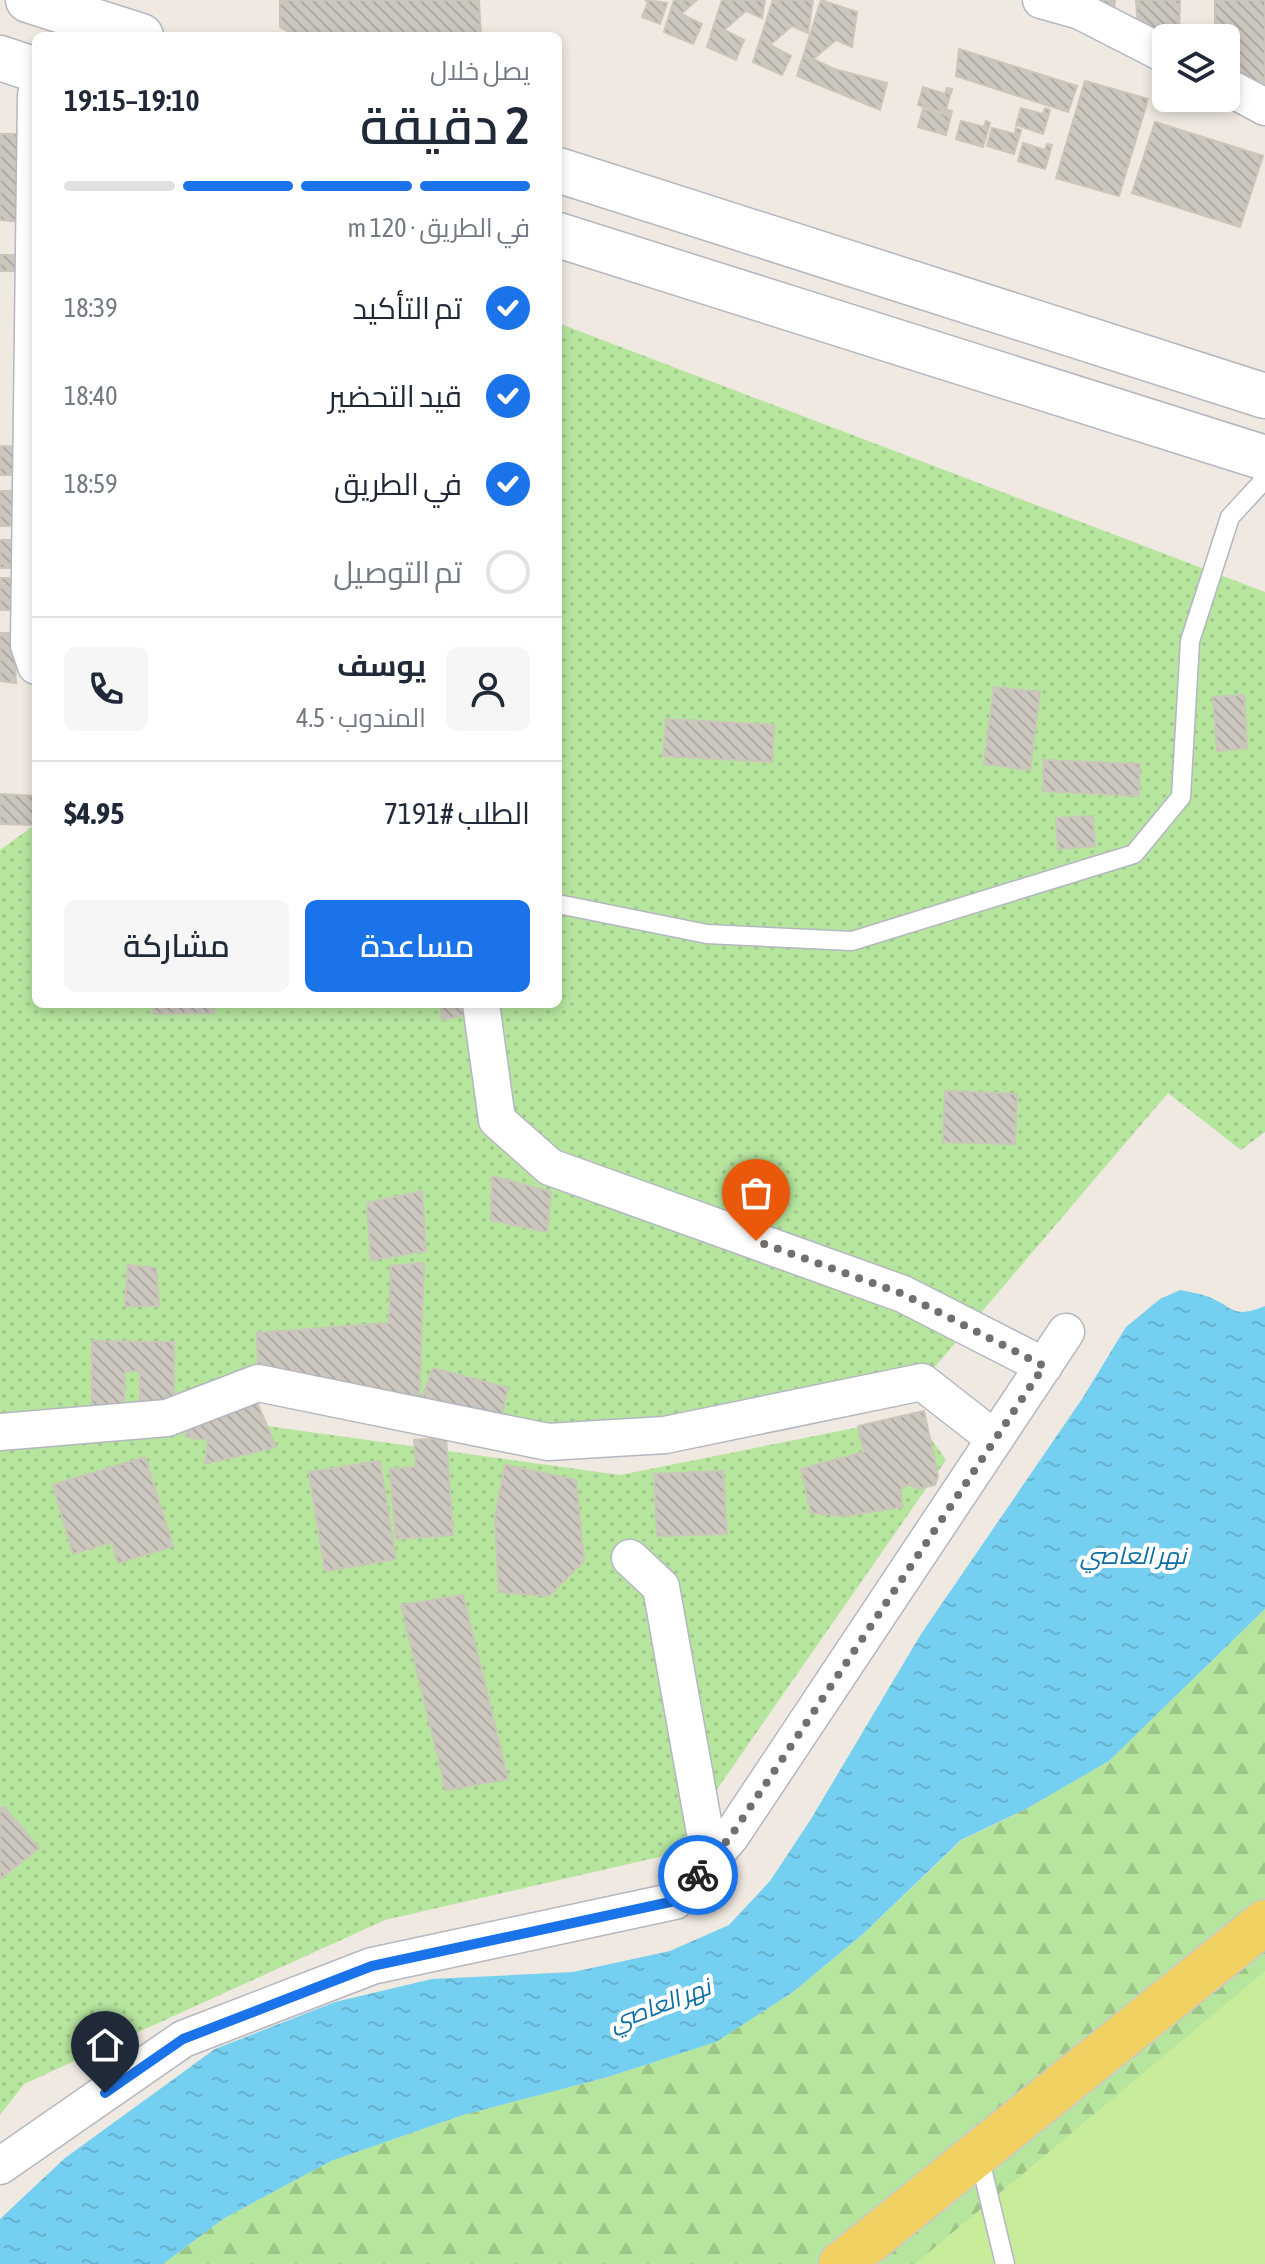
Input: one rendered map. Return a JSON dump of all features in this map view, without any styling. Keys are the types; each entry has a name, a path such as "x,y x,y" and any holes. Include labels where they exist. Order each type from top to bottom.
{"main road":[{"path":"28,0 128,32"},
{"path":"0,58 32,69"},
{"path":"562,171 1265,396"},
{"path":"562,236 1265,458"},
{"path":"841,2264 1265,1922"}],"street":[{"path":"1041,0 1080,11 1152,48"},
{"path":"1240,94 1265,107"},
{"path":"32,409 29,645 32,654"},
{"path":"482,1008 497,1120 550,1167 903,1294 1044,1366"},
{"path":"0,2166 183,2039 372,1966 675,1901 731,1836 1066,1332"},
{"path":"0,1432 167,1418 258,1383 548,1442 607,1439 665,1435 922,1382 995,1439"},
{"path":"630,1558 661,1587 710,1861"}],"lane":[{"path":"562,905 707,934 852,941 1134,854 1181,797 1190,641 1230,517 1265,479"},
{"path":"978,2154 1005,2264"}],"green space":[{"path":"562,325 1265,592 1265,1132 1241,1150 1168,1093 922,1382 548,1442 258,1383 0,1432 0,850 32,827 32,1008 562,1008"},
{"path":"915,1416 946,1460 672,1854 385,1920 24,2084 0,2115 0,1437 252,1424 620,1475"},
{"path":"1265,1609 1265,2264 163,2264 223,2219 331,2161 463,2115 608,2077 716,2042 793,1992 863,1934 962,1840 1026,1809 1109,1761"},
{"path":"1265,1971 1265,2264 915,2264"}],"water":[{"name":"نهر العاصي","path":"1180,1290 1206,1296 1239,1312 1265,1306 1265,1609 1109,1761 1026,1809 961,1840 863,1934 793,1992 716,2042 608,2077 463,2115 331,2161 223,2219 163,2264 0,2264 0,2219 65,2158 215,2049 335,2002 432,1979 573,1972 670,1951 729,1925 770,1881 811,1819 921,1634 1082,1399 1126,1327 1160,1299"}],"building":[{"path":"280,0 479,0 481,32 288,32 280,27"},
{"path":"645,0 667,3 660,24 642,17 648,2"},
{"path":"674,0 697,0 681,14 702,24 693,44 664,32"},
{"path":"722,0 765,0 762,18 746,11 724,30 744,40 736,60 707,47"},
{"path":"773,0 813,0 808,33 792,26 770,45 791,56 782,75 753,62"},
{"path":"821,0 857,12 852,47 836,40 813,59 834,69 887,83 880,110 797,76"},
{"path":"1079,0 1115,0 1114,13"},
{"path":"1136,0 1180,0 1179,24 1152,24 1152,32 1138,29"},
{"path":"1215,0 1265,0 1265,101 1240,88 1240,24 1215,24"},
{"path":"959,49 1077,86 1068,112 956,76"},
{"path":"1085,81 1148,99 1119,196 1056,178"},
{"path":"923,87 945,94 947,88 952,89 945,113 918,105"},
{"path":"1021,108 1043,114 1045,108 1050,110 1043,134 1016,125"},
{"path":"923,109 946,115 948,110 952,111 946,135 918,127"},
{"path":"961,121 984,127 986,121 990,123 983,147 956,139"},
{"path":"1155,122 1263,156 1240,227 1132,193"},
{"path":"992,128 1015,134 1016,128 1021,130 1014,154 987,146"},
{"path":"0,134 24,134 20,222 0,220"},
{"path":"1023,143 1045,150 1047,144 1052,145 1045,169 1018,161"},
{"path":"0,255 16,255 16,271 0,271"},
{"path":"0,446 20,447 19,475 0,475"},
{"path":"0,491 19,491 18,526 0,526"},
{"path":"0,540 22,540 21,568 0,568"},
{"path":"0,578 15,578 15,610 0,610"},
{"path":"0,633 14,633 16,683 0,681"},
{"path":"994,687 1040,692 1030,770 984,764"},
{"path":"1244,695 1247,748 1217,751 1213,697"},
{"path":"666,719 774,725 772,762 663,756"},
{"path":"1044,760 1140,764 1139,796 1043,791"},
{"path":"0,794 32,796 32,825 0,824"},
{"path":"1093,816 1095,846 1058,849 1056,818"},
{"path":"153,1008 214,1008 214,1013 154,1014"},
{"path":"440,1008 466,1008 467,1014 442,1020"},
{"path":"945,1091 1017,1094 1015,1144 943,1142"},
{"path":"492,1176 551,1192 547,1232 491,1220"},
{"path":"422,1191 426,1251 371,1260 367,1203"},
{"path":"424,1263 419,1407 258,1367 257,1333 389,1323 391,1266"},
{"path":"128,1265 156,1268 159,1306 125,1306"},
{"path":"92,1341 174,1342 174,1412 140,1411 140,1371 125,1371 124,1407 92,1407"},
{"path":"433,1368 508,1388 499,1426 419,1407"},
{"path":"256,1400 276,1447 205,1464 208,1440 186,1437 187,1417"},
{"path":"924,1411 938,1476 935,1485 918,1489 909,1484 900,1490 903,1507 845,1516 811,1513 801,1469 864,1452 858,1426"},
{"path":"446,1438 453,1535 396,1539 390,1469 416,1467 414,1440"},
{"path":"145,1457 173,1546 118,1563 112,1542 73,1554 53,1485"},
{"path":"380,1461 396,1559 325,1571 309,1472"},
{"path":"505,1465 576,1480 584,1561 549,1596 499,1592 495,1518"},
{"path":"723,1471 727,1534 657,1536 654,1474"},
{"path":"463,1595 508,1779 446,1790 401,1605"},
{"path":"4,1807 39,1848 0,1879 0,1808"}],"way so far":[{"path":"698,1875 731,1836 1044,1366 903,1294 756,1241"}],"route":[{"path":"105,2093 183,2039 372,1966 675,1901 698,1875"}]}
